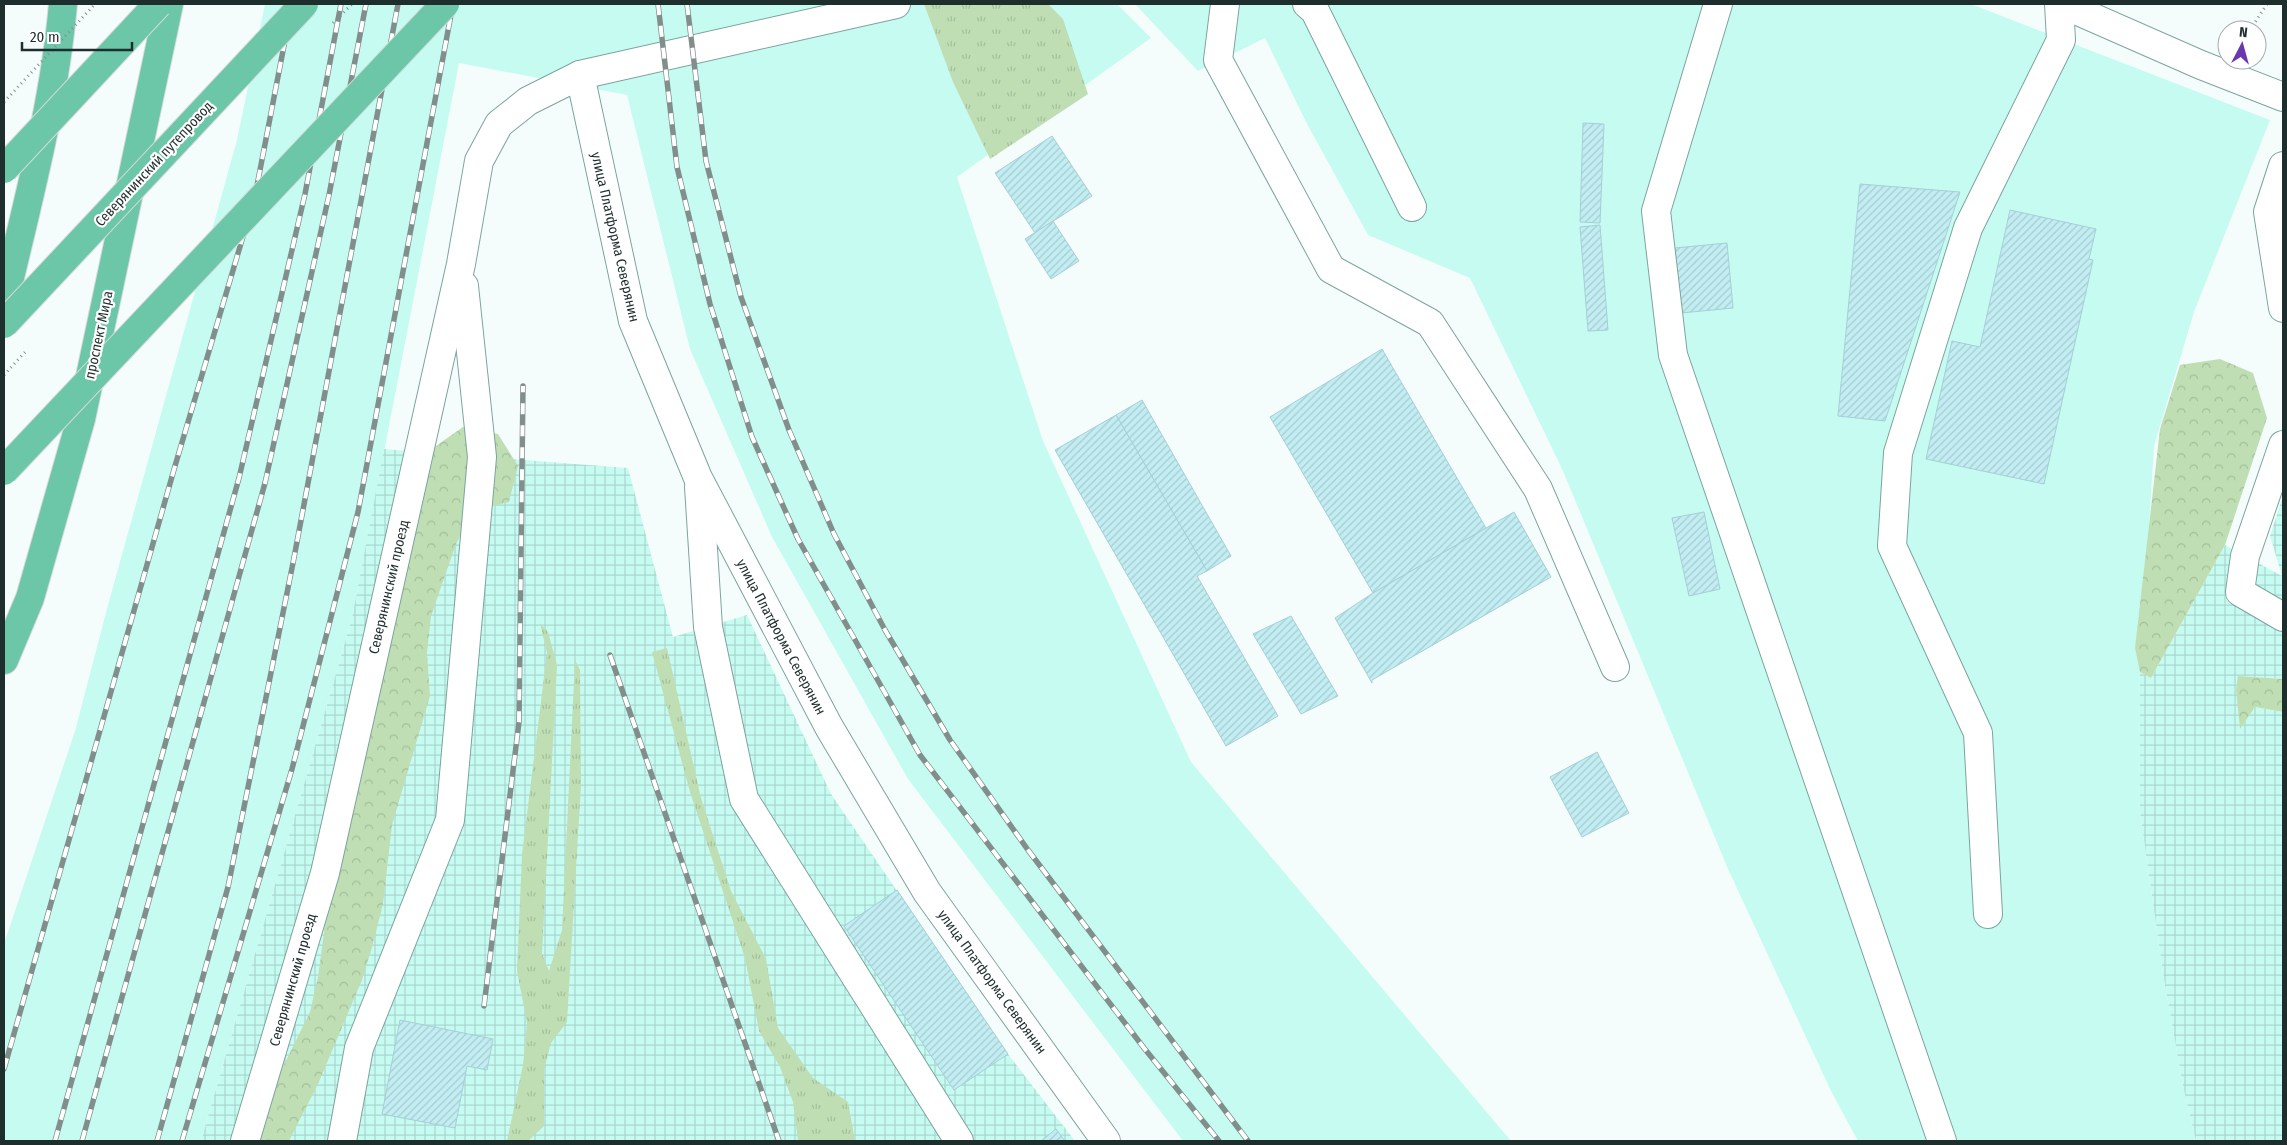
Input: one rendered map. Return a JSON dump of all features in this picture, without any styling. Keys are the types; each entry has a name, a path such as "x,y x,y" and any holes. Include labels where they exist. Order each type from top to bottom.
{"main road":[{"path":"4,303 44,132 60,36 63,4"},
{"path":"4,170 158,4"},
{"name":"проспект Мира","path":"4,660 30,598 81,419 169,4"},
{"name":"Северянинский путепровод","path":"4,324 304,4"},
{"path":"4,471 445,4"}],"street":[{"name":"Северянинский проезд","path":"245,1141 325,873 461,264 479,161 499,124 528,101 580,75 896,4"},
{"path":"1224,4 1218,60 1331,268 1430,324 1538,489 1615,667"},
{"path":"1307,4 1315,11 1412,207"},
{"path":"1718,4 1656,211 1673,354 1942,1141"},
{"path":"1988,914 1978,733 1892,546 1898,454 1968,228 2062,40 2060,4 2201,65 2283,97"},
{"name":"улица Платформа Северянин","path":"580,75 633,320 698,478 829,727 927,892 1106,1141"},
{"path":"2283,166 2275,216 2283,308"},
{"path":"342,1141 359,1048 450,820 482,457 461,264"},
{"path":"2283,445 2245,556 2240,592 2283,617"},
{"path":"698,478 708,627 744,799 959,1141"}],"path":[{"path":"4,102 95,4"},
{"path":"2257,20 2267,4"}],"shaded area":[{"path":"265,4 1117,4 1151,38 957,177 1043,441 1191,762 1511,1141 1183,1141 908,779 772,537 690,349 627,95 459,63 352,618 201,1141 4,1141 4,944 75,731 237,140"},
{"path":"1135,4 1971,4 2270,120 2194,312 2154,446 2140,672 2140,812 2163,973 2183,1086 2196,1141 1858,1141 1831,1091 1728,869 1563,471 1470,278 1368,235 1306,122 1265,38 1198,71"},
{"path":"384,449 628,468 673,637 747,615 831,794 1008,1054 1075,1141 201,1141 352,618"},
{"path":"2283,496 2283,679 2238,676 2240,728 2255,707 2283,712 2283,1141 2196,1141 2183,1086 2163,973 2140,812 2140,672 2151,678 2225,545 2282,576 2270,536"}],"green space":[{"path":"924,4 1048,4 1063,19 1088,94 990,159 953,82"},
{"path":"2220,359 2253,373 2267,418 2225,545 2151,678 2140,672 2135,648 2160,429 2180,365"},
{"path":"463,427 498,434 518,466 509,502 473,511 456,544 431,616 427,653 430,696 392,825 383,904 362,980 318,1084 289,1141 254,1141 276,1081 310,1012 318,977 332,874 433,448"},
{"path":"540,623 548,632 557,665 542,954 549,971 562,930 575,660 580,670 581,785 567,1022 551,1043 544,1069 544,1126 528,1141 507,1141 523,1065 527,1023 517,971 522,854 547,653"},
{"path":"667,648 701,798 731,891 766,959 778,1028 813,1078 848,1102 855,1141 798,1141 793,1102 780,1067 759,1031 745,958 690,792 652,652"},
{"path":"2238,676 2283,679 2283,712 2255,707 2240,729 2236,690"}],"building":[{"path":"1583,123 1604,124 1600,223 1580,222"},
{"path":"1052,136 1092,196 1035,233 995,173"},
{"path":"1860,184 1960,192 1885,421 1838,416"},
{"path":"2010,210 2096,229 2089,259 2093,260 2044,484 1926,459 1952,341 1980,347"},
{"path":"1053,221 1079,261 1051,279 1025,239"},
{"path":"1600,225 1608,330 1588,331 1580,227"},
{"path":"1727,243 1733,308 1681,313 1675,248"},
{"path":"1382,349 1486,528 1373,593 1270,417"},
{"path":"1142,400 1231,556 1207,571 1116,415"},
{"path":"1116,415 1207,571 1197,576 1278,716 1226,746 1055,450"},
{"path":"1514,512 1551,577 1372,680 1372,683 1335,618 1373,593"},
{"path":"1704,512 1720,589 1689,596 1672,518"},
{"path":"1291,616 1338,696 1301,714 1253,634"},
{"path":"1597,752 1629,813 1582,837 1550,777"},
{"path":"897,890 1008,1054 954,1090 844,926"},
{"path":"400,1020 493,1039 487,1070 467,1066 455,1128 382,1114"},
{"path":"1056,1129 1065,1141 1041,1141"}],"railway":[{"path":"4,1069 175,466 255,196 292,4"},
{"path":"55,1141 239,478 305,194 341,4"},
{"path":"82,1141 265,483 329,195 366,4"},
{"path":"157,1141 228,887 293,563 398,4"},
{"path":"182,1141 292,769 358,512 453,4"},
{"path":"658,4 677,167 710,304 752,437 798,539 920,755 1144,1048 1219,1141"},
{"path":"687,4 706,161 741,297 789,430 834,534 885,630 950,740 1028,850 1248,1141"},
{"path":"484,1006 519,722 523,386"},
{"path":"610,655 779,1141"}]}
